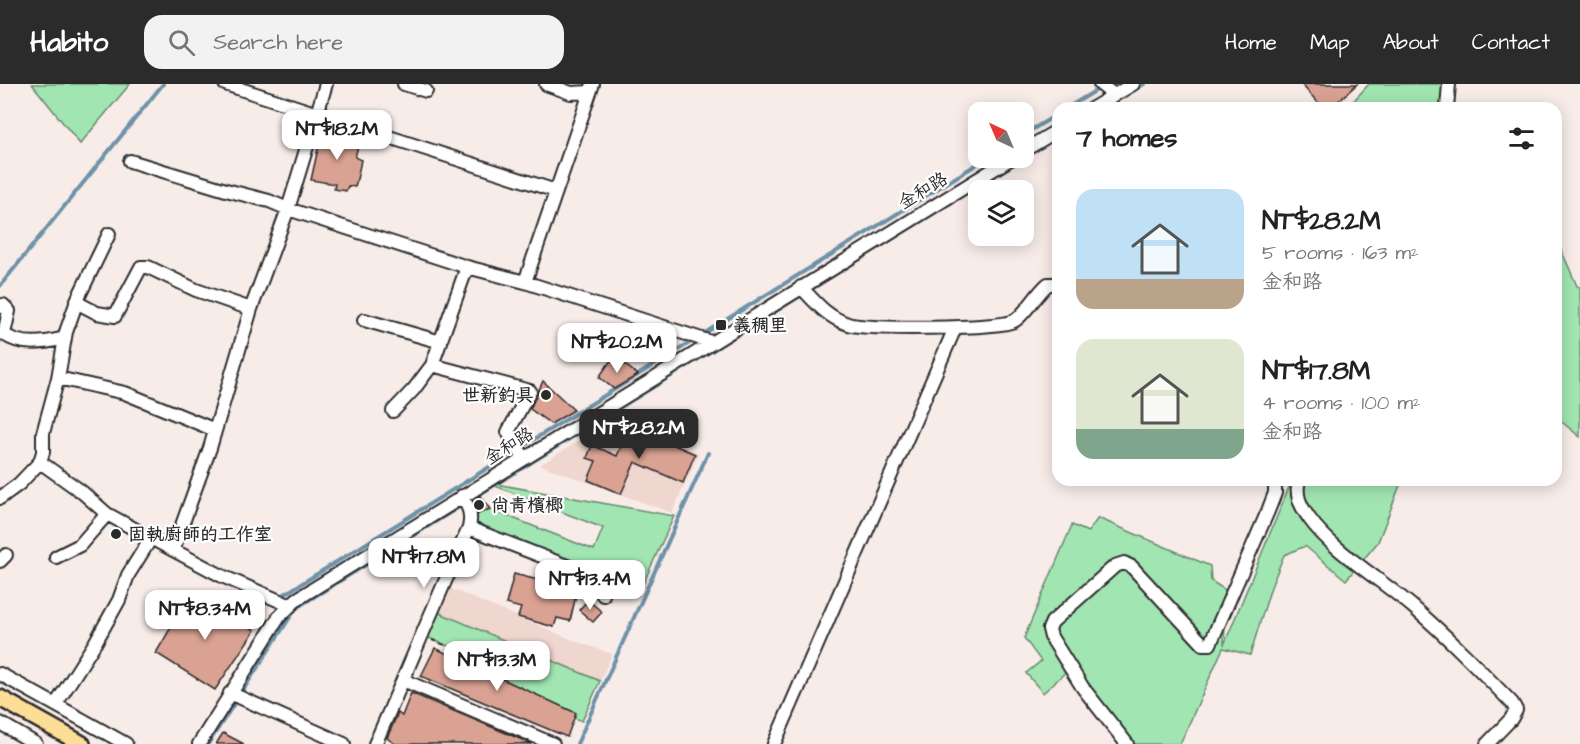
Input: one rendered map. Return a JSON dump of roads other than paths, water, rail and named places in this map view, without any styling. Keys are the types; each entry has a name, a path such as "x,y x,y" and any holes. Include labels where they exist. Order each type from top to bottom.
{"main road":[{"path":"0,698 81,744"}],"street":[{"path":"225,84 556,191"},
{"path":"173,550 215,430 251,309 288,209 326,84"},
{"path":"404,84 426,91"},
{"path":"546,84 571,93 591,88"},
{"path":"1100,84 1114,95"},
{"path":"1103,102 1133,84"},
{"path":"1448,102 1449,84"},
{"path":"525,282 591,88"},
{"path":"1034,144 1052,134"},
{"path":"130,161 269,201 466,267 525,282 711,342"},
{"name":"金和路","path":"199,744 279,617 289,605 996,168"},
{"path":"0,498 19,484 40,462 43,452 43,433 58,378 65,338 76,302 109,234"},
{"path":"76,302 97,313 115,316 141,267 148,267 196,290 251,309"},
{"path":"393,411 432,365 466,267"},
{"path":"801,287 826,313 849,325 955,328 1006,325 1017,320 1037,294 1048,284 1052,284"},
{"path":"0,307 3,305 9,311 4,334 13,341 46,342 65,338"},
{"path":"364,320 441,342"},
{"path":"774,744 955,328"},
{"path":"432,365 530,391 508,432 524,458"},
{"path":"58,378 125,393 215,430"},
{"path":"40,462 82,492 107,514 222,576 289,605"},
{"path":"1127,744 1083,688 1061,654 1051,637 1049,629 1052,622 1115,566 1124,563 1132,567 1203,644 1210,644 1275,486 1296,495 1310,519 1324,536 1412,607 1467,657 1512,703 1516,710 1511,719 1487,744"},
{"path":"1296,495 1298,486"},
{"path":"375,744 469,528 471,517 469,507 462,496"},
{"path":"56,557 80,545 107,514"},
{"path":"469,528 590,575 603,595"},
{"path":"56,704 94,643 118,600 128,575 151,538"},
{"path":"0,674 126,744"},
{"path":"402,683 553,744"},
{"path":"230,693 344,744"},
{"path":"0,723 36,744"}],"waterway":[{"path":"0,286 163,84"},
{"path":"1134,90 1144,84"},
{"path":"1077,102 1100,88"},
{"path":"1034,128 1052,118"},
{"path":"208,744 296,608 1052,140"},
{"path":"700,336 971,168"},
{"path":"280,597 694,340"},
{"path":"577,744 708,453"}],"place":[{"name":"義稠里","path":"721,325"},
{"name":"世新釣具","path":"546,395"},
{"name":"尚青檳榔","path":"479,505"},
{"name":"固執廚師的工作室","path":"116,534"}]}
